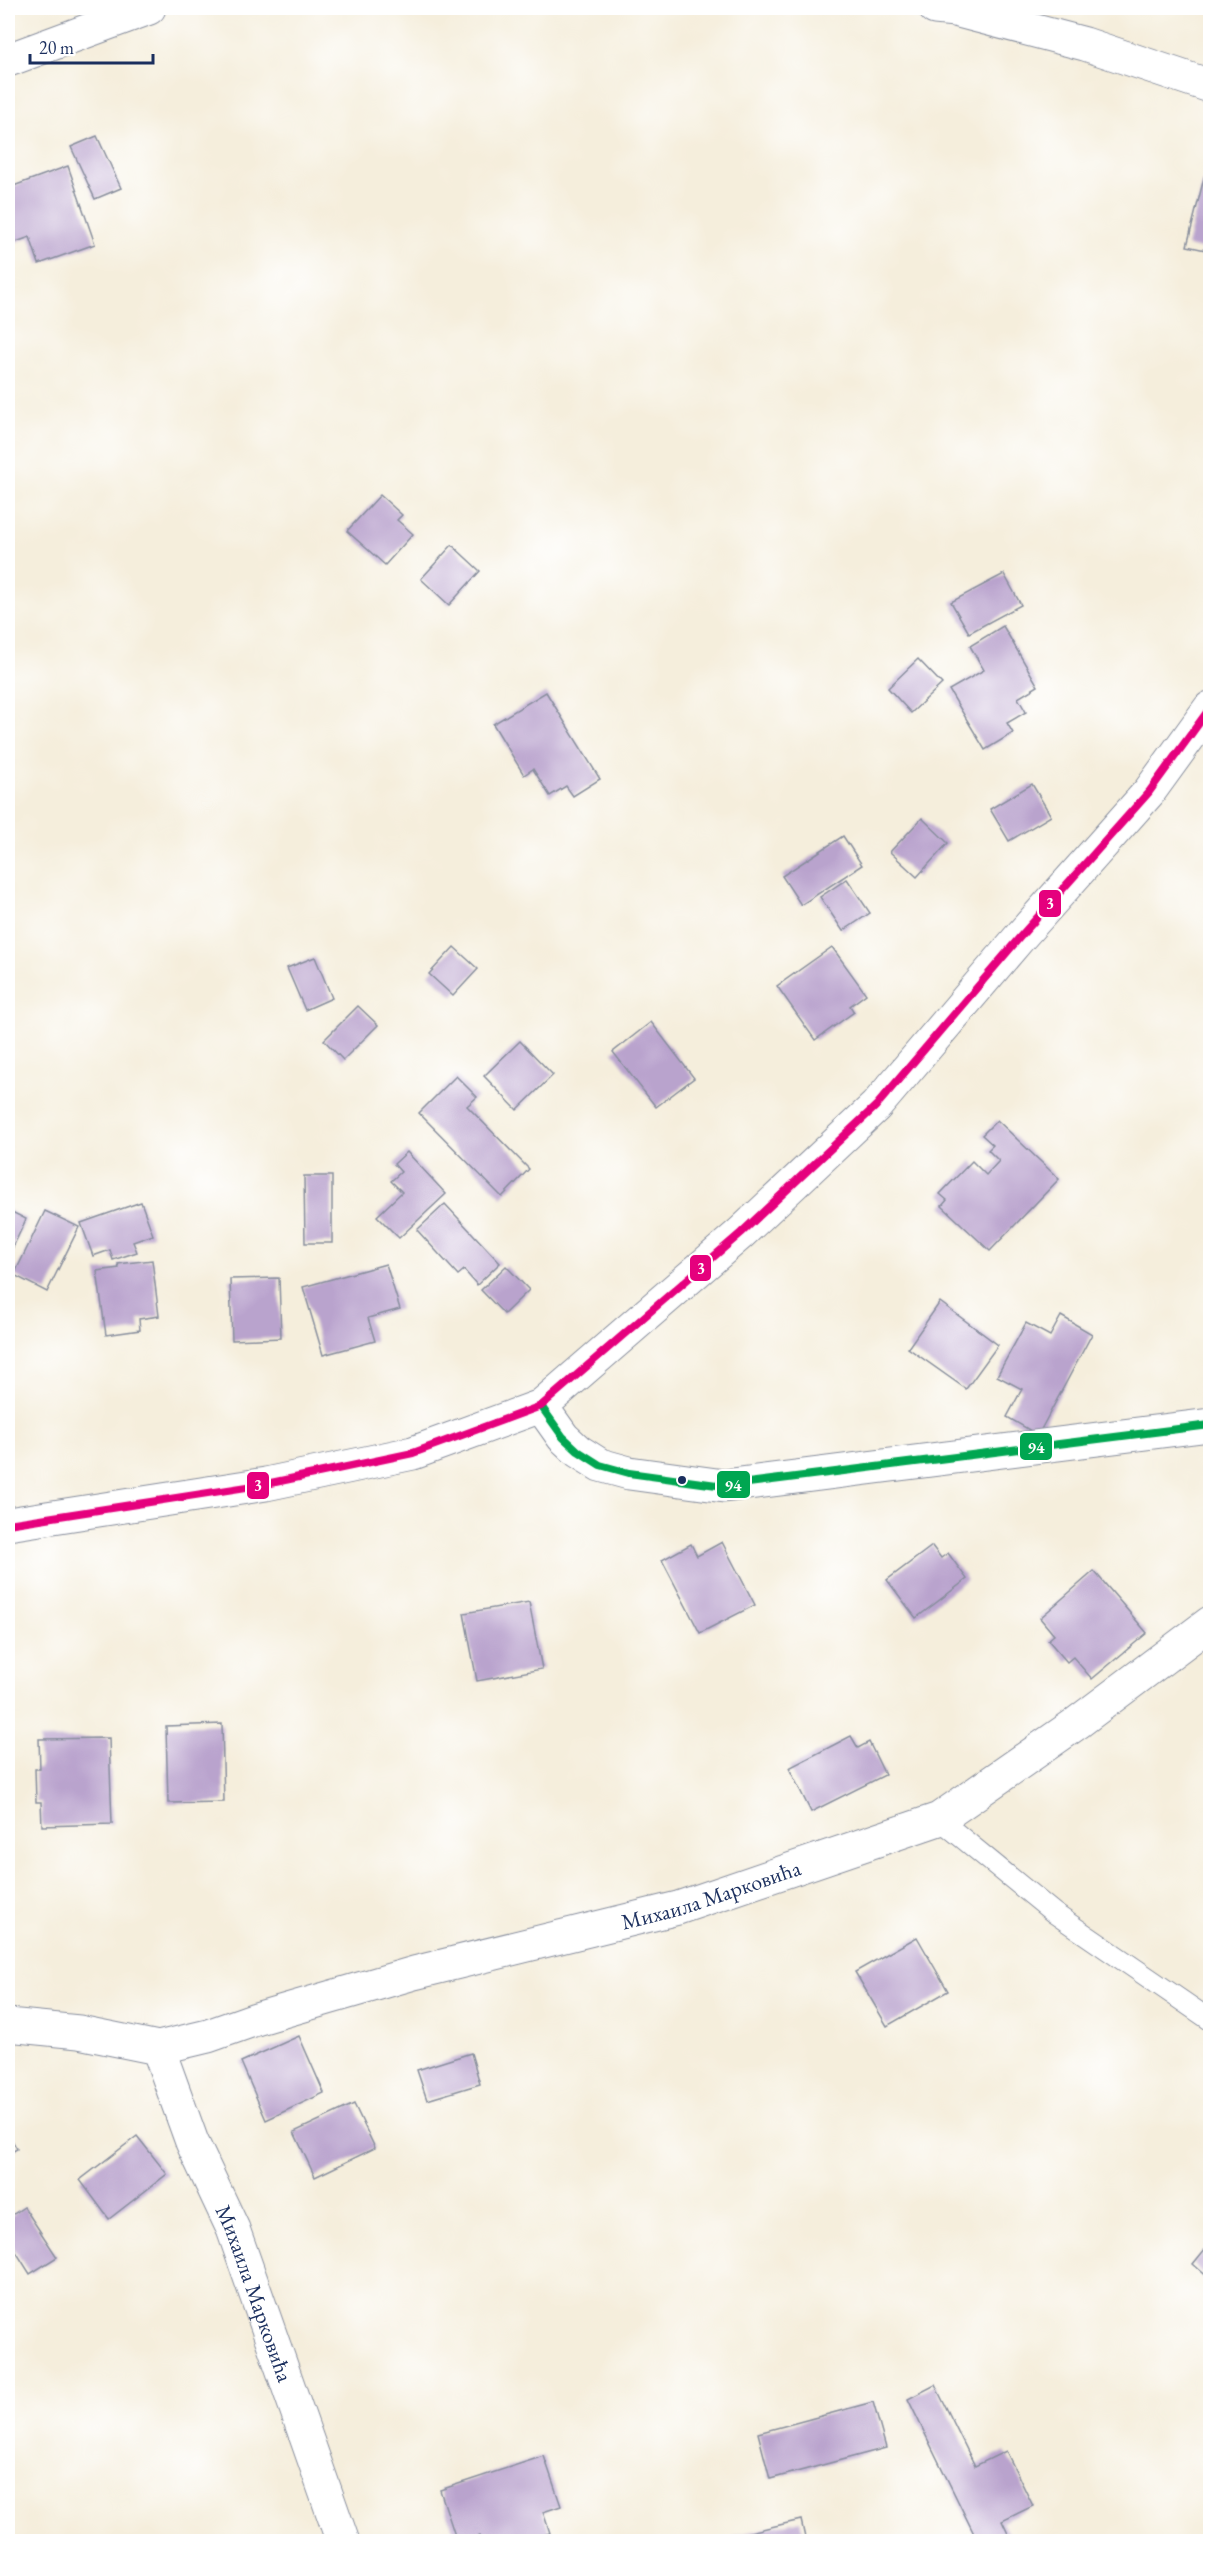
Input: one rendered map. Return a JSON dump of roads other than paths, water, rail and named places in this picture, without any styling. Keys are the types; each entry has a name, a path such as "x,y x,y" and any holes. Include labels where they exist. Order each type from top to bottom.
{"street":[{"path":"8,60 149,8"},
{"path":"935,8 955,10 1085,44 1210,86"},
{"path":"8,1524 266,1484 413,1453 541,1406 741,1233 876,1106 1149,792 1210,708"},
{"path":"541,1406 562,1437 600,1465 629,1473 724,1486 1210,1425"},
{"name":"Михаила Марковића","path":"8,2025 79,2032 158,2048 208,2036 256,2019 414,1973 678,1908 939,1819 1077,1724 1210,1623"},
{"name":"Михаила Марковића","path":"158,2048 192,2142 233,2229 343,2541"}],"lane":[{"path":"939,1819 1054,1913 1210,2020"}]}
